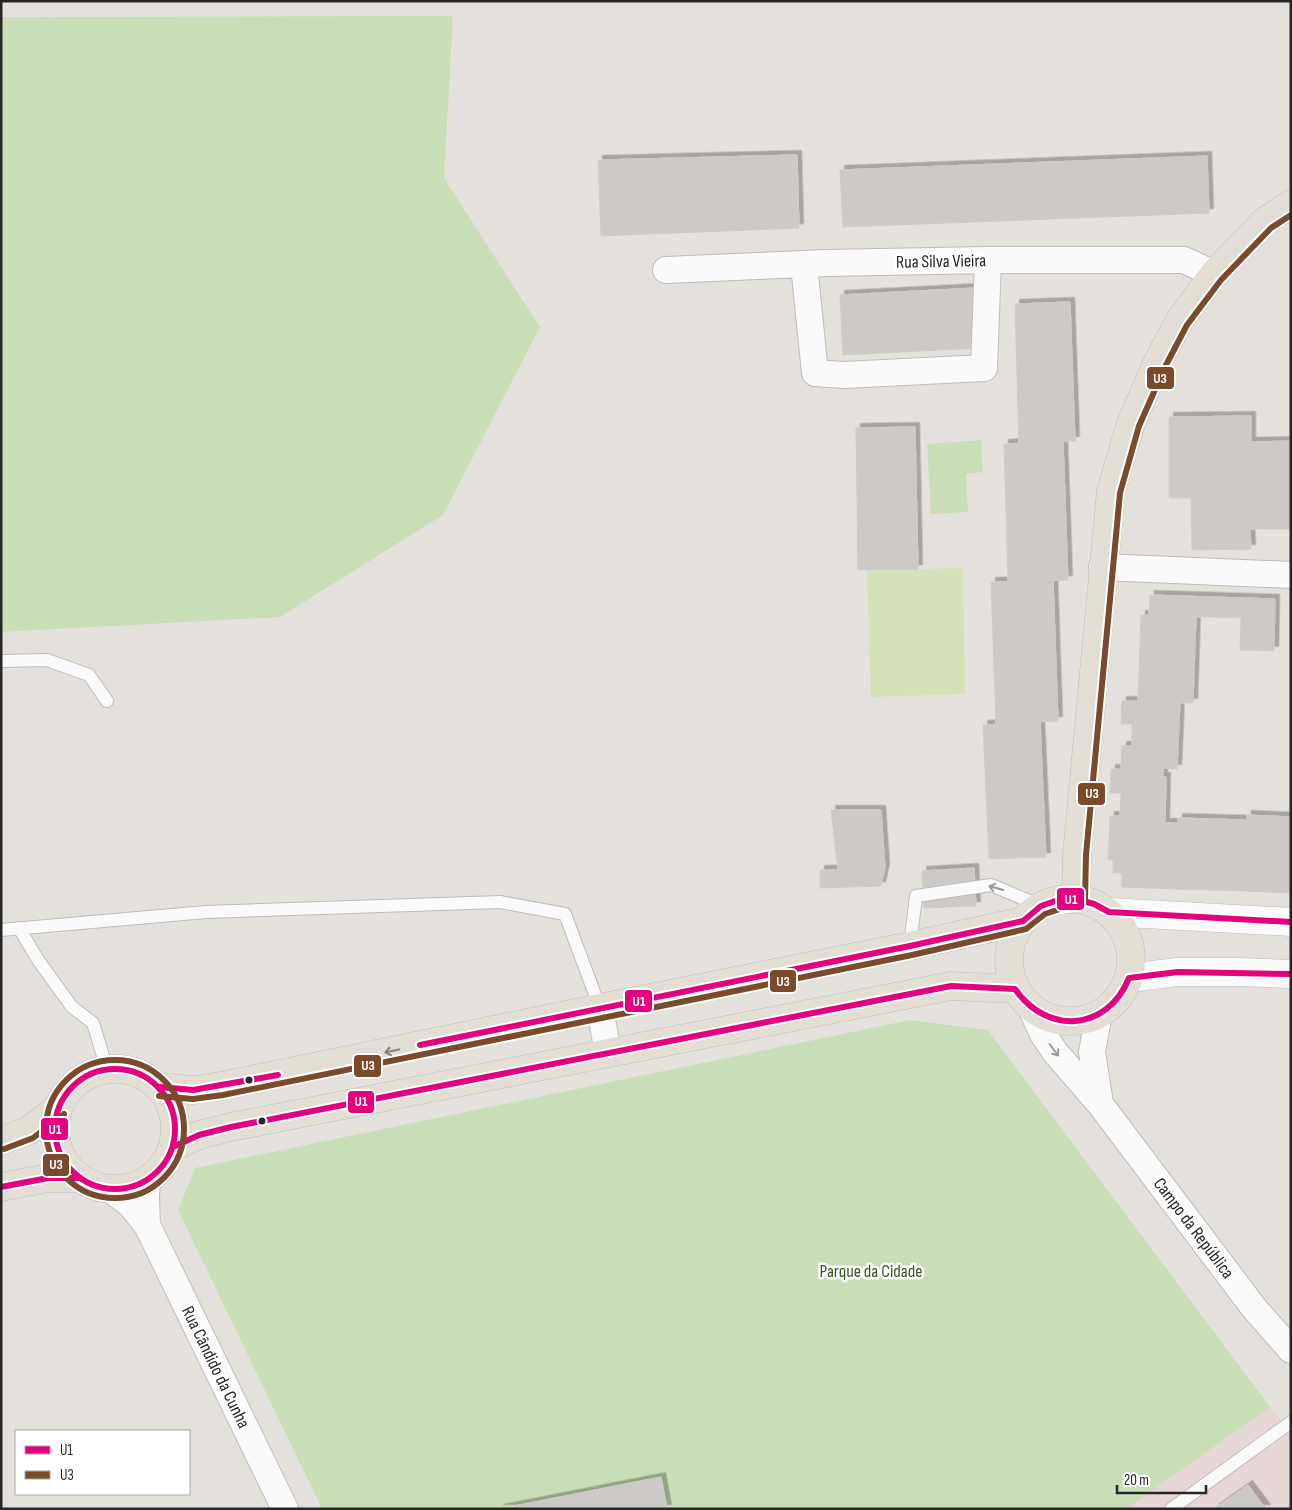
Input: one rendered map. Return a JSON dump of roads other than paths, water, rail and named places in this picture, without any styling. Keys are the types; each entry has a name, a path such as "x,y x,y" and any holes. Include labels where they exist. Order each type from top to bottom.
{"main road":[{"path":"1076,899 1077,854 1102,568 1111,491 1131,423 1158,361 1180,320 1214,274 1265,220 1291,204"},
{"path":"160,1087 193,1090 221,1086 910,946 1032,913 1058,900 1076,899 1094,904 1109,912 1121,926 1129,942 1131,960 1129,978 1122,993 1112,1005 1099,1014 1082,1020 1064,1021 1046,1017 1023,998 1010,972 1008,954 1013,937 1032,913"},
{"path":"1109,912 1291,922"},
{"path":"1129,978 1178,972 1291,974"},
{"path":"173,1147 199,1135 231,1127 951,986 1023,998"},
{"path":"107,1069 126,1069 144,1076 160,1087 171,1103 176,1122 173,1147 168,1159 156,1174 140,1185 110,1189 102,1188 80,1178 67,1166 57,1147 54,1126 59,1107 70,1088 87,1075 107,1069"},
{"path":"1,1141 28,1131 59,1107"},
{"path":"1,1187 48,1178 80,1178"}],"street":[{"name":"Rua Silva Vieira","path":"666,270 826,263 988,260 1184,260 1214,274"},
{"path":"804,265 815,373 844,375 984,368 988,260"},
{"path":"1102,568 1291,575"},
{"name":"Campo da República","path":"1023,998 1055,1052 1100,1104 1254,1308 1291,1350"},
{"path":"600,1008 608,1053"},
{"name":"Campo da República","path":"1099,1014 1092,1052 1100,1104"},
{"name":"Rua Cândido da Cunha","path":"147,1225 146,1197 148,1180"},
{"name":"Rua Cândido da Cunha","path":"110,1189 130,1204 147,1225 285,1509"}],"lane":[{"path":"1,661 47,660 89,675 107,701"},
{"path":"910,946 916,896 991,885 1032,913"},
{"path":"1,930 206,912 500,902 565,914 600,1008"},
{"path":"19,928 38,960 72,1006 93,1023 107,1069"},
{"path":"1172,1509 1291,1422"}],"park label":[{"name":"Parque da Cidade","path":"871,1271"}]}
